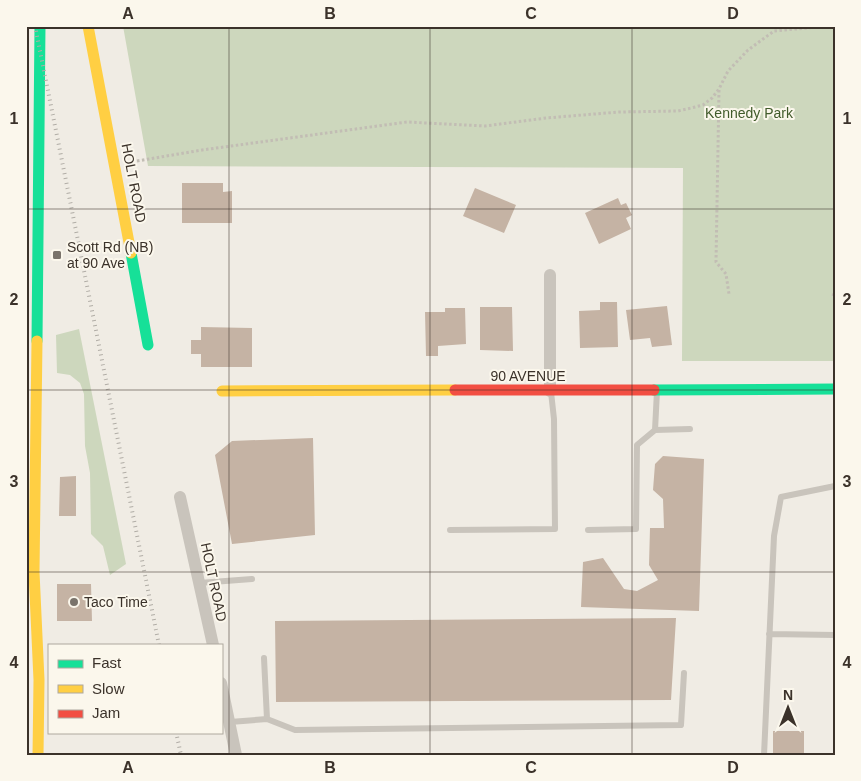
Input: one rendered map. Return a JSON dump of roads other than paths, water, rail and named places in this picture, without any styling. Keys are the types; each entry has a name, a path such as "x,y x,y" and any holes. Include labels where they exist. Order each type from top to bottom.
{"street":[{"path":"38,755 39,680 34,572 31,386 40,26"},
{"name":"HOLT ROAD","path":"88,26 148,345"},
{"path":"26,130 37,149"},
{"path":"550,275 550,391"},
{"name":"90 AVENUE","path":"222,391 835,389"},
{"name":"HOLT ROAD","path":"180,497 213,644"},
{"path":"222,687 236,755"}],"lane":[{"path":"655,430 657,390"},
{"path":"450,530 555,529 554,419 550,391"},
{"path":"588,530 636,529 637,445 655,430 690,429"},
{"path":"764,755 774,536 782,497 835,486"},
{"path":"199,583 252,579"},
{"path":"769,634 835,635"},
{"path":"264,658 267,719"},
{"path":"230,722 267,719 295,730 681,725 684,673"}],"railway":[{"path":"35,26 159,644"},
{"path":"176,734 181,755"}],"place":[{"name":"Scott Rd (NB) at 90 Ave","path":"57,255"},
{"name":"Taco Time","path":"74,602"}],"park label":[{"name":"Kennedy Park","path":"749,113"}]}
